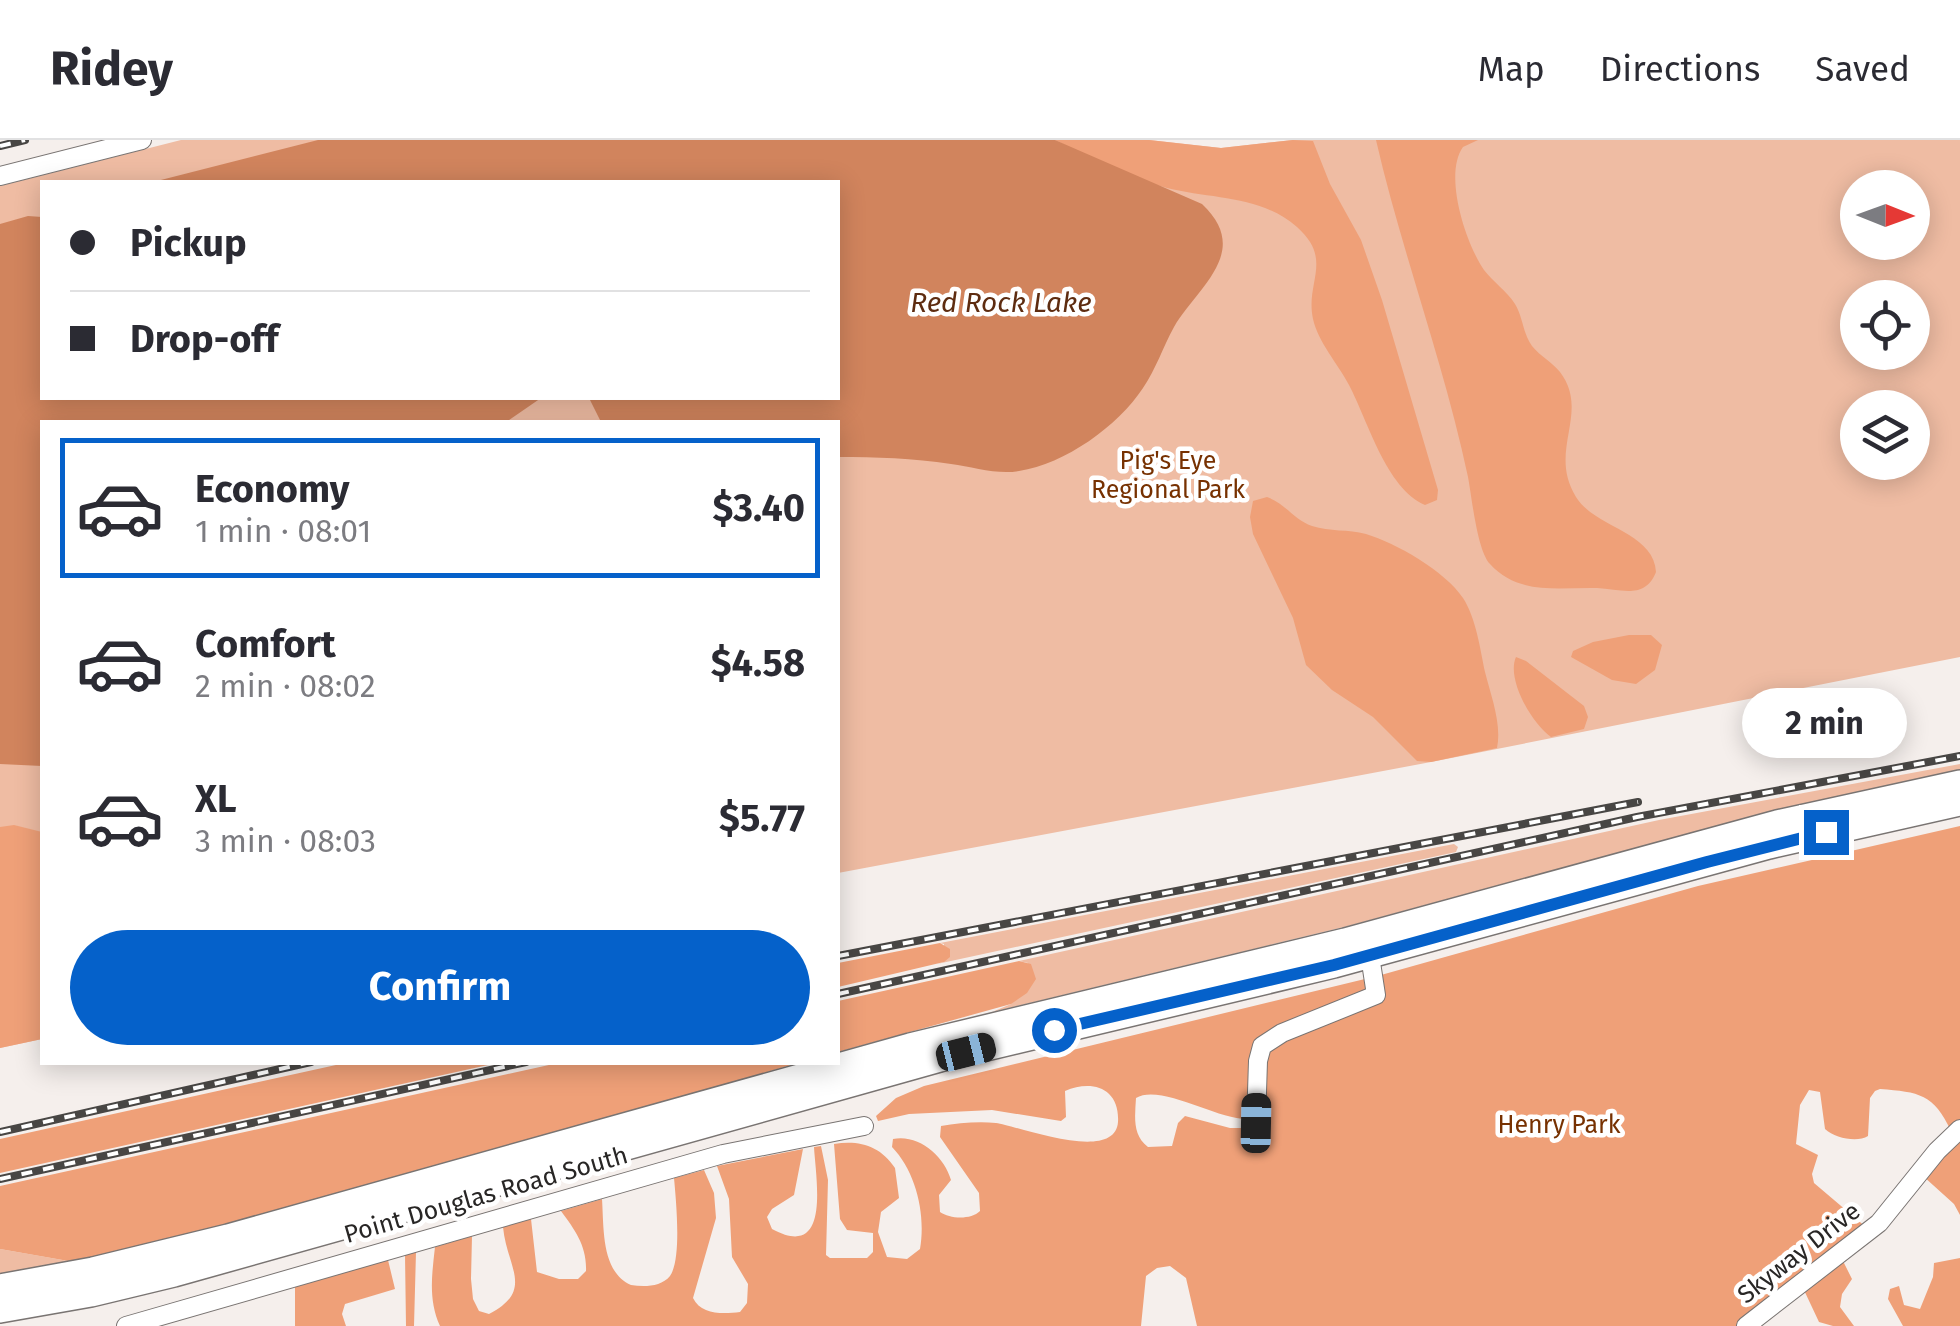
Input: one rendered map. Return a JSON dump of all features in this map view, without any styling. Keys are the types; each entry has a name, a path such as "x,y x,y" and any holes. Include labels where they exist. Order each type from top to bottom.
{"highway":[{"path":"0,1287 94,1270 228,1237 910,1046 1367,946 1760,827 1960,783"},
{"path":"0,1314 298,1240 940,1059 1367,946 1960,803"}],"street":[{"path":"0,176 142,140"},
{"path":"1256,1123 1258,1060 1263,1044 1376,996 1367,946"},
{"name":"Point Douglas Road South","path":"126,1326 713,1156 864,1126"},
{"name":"Skyway Drive","path":"1746,1326 1879,1224 1960,1128"}],"green space":[{"name":"Pig's Eye Regional Park","path":"181,140 1149,140 1221,148 1293,140 1960,140 1960,657 1431,762 840,873 840,420 40,420 40,1039 0,1048 0,186"},
{"path":"1055,140 1149,140 1221,148 1313,141 1330,184 1361,240 1382,300 1438,490 1437,500 1425,505 1399,484 1349,385 1319,336 1312,306 1314,250 1297,227 1251,203 1139,179"},
{"path":"1376,140 1478,140 1463,147 1455,174 1459,209 1470,244 1484,270 1515,304 1532,346 1560,372 1568,387 1572,402 1566,448 1568,480 1585,507 1645,548 1656,572 1646,586 1631,591 1527,585 1501,574 1485,557 1447,392"},
{"path":"1267,497 1312,526 1359,532 1391,544 1419,559 1455,588 1477,633 1497,720 1497,748 1431,762 1417,761 1373,717 1332,690 1306,665 1293,618 1253,534 1253,501"},
{"path":"1651,635 1662,645 1655,670 1636,684 1612,680 1571,657 1573,651 1593,642"},
{"path":"1516,657 1584,706 1588,717 1584,729 1551,737 1544,731 1518,689"},
{"path":"1960,764 1960,770 1746,818 1344,927 992,1012 1011,1004 1028,963 1019,961 1659,820"},
{"path":"14,825 40,832 40,1039 0,1048 0,827"},
{"name":"Henry Park","path":"1960,826 1960,1123 1951,1131 1938,1109 1924,1097 1880,1089 1870,1098 1868,1136 1846,1138 1825,1129 1820,1092 1809,1090 1800,1105 1796,1144 1818,1155 1812,1174 1814,1183 1867,1228 1740,1326 1197,1326 1186,1278 1170,1266 1157,1268 1146,1276 1141,1326 440,1326 436,1316 432,1287 435,1247 472,1236 473,1299 479,1311 489,1314 503,1305 515,1287 503,1227 531,1219 537,1272 559,1279 578,1279 586,1271 582,1246 561,1211 602,1199 606,1248 614,1270 631,1285 662,1282 670,1276 676,1257 674,1178 704,1170 714,1193 716,1218 693,1298 707,1310 740,1312 747,1303 748,1284 732,1257 729,1199 717,1166 803,1149 794,1195 772,1209 767,1217 772,1229 791,1236 804,1234 816,1213 814,1147 821,1146 828,1180 826,1255 867,1258 873,1252 873,1233 847,1230 840,1219 834,1144 869,1146 895,1168 899,1198 881,1212 878,1232 887,1257 907,1259 920,1249 920,1208 913,1181 892,1147 893,1139 921,1143 936,1155 951,1180 939,1195 940,1212 966,1217 980,1211 979,1193 940,1137 941,1126 996,1123 1084,1142 1113,1134 1118,1122 1109,1094 1085,1086 1065,1091 1066,1117 1061,1121 992,1110 909,1114 878,1121 876,1116 896,1098 924,1086 1369,978 1368,993 1284,1024 1258,1044 1252,1055 1248,1119 1159,1095 1136,1098 1137,1131 1148,1147 1172,1146 1178,1123 1185,1116 1230,1128 1260,1128 1268,1050 1382,1000 1385,994 1381,975 1698,886"},
{"path":"1454,844 1458,847 1456,852 937,964 944,962 944,944 940,943"},
{"path":"940,943 950,949 950,957 944,962 840,987 840,963"},
{"path":"1019,961 1031,964 1036,979 1027,993 1011,1004 840,1051 840,1001"},
{"path":"336,1065 488,1065 0,1173 0,1139"},
{"path":"549,1065 791,1065 346,1194 74,1262 0,1249 0,1186"},
{"path":"1960,1140 1960,1215 1954,1204 1923,1176"},
{"path":"0,1249 74,1262 0,1275"},
{"path":"416,1252 414,1326 406,1326 405,1255"},
{"path":"1960,1258 1960,1326 1903,1326 1888,1299 1890,1289 1899,1286 1904,1305 1920,1309 1933,1277 1934,1263"},
{"path":"1842,1259 1852,1279 1842,1294 1840,1307 1854,1326 1819,1322 1803,1288"},
{"path":"388,1260 395,1289 345,1304 342,1314 346,1326 295,1326 295,1287"}],"water":[{"name":"Red Rock Lake","path":"318,140 1055,140 1202,204 1216,221 1222,253 1216,268 1174,327 1143,388 1120,416 1089,441 1054,460 1011,472 994,471 909,459 840,457 840,420 600,420 590,400 840,400 840,180 161,180"},
{"path":"40,217 40,400 538,400 509,420 40,420 40,766 0,764 0,224"}],"railway":[{"path":"0,146 25,140"},
{"path":"840,994 1637,817 1960,756"},
{"path":"840,956 1638,802"},
{"path":"0,1132 298,1065"},
{"path":"0,1179 513,1065"}],"route":[{"path":"1054,1030 1334,965 1826,832"}]}
